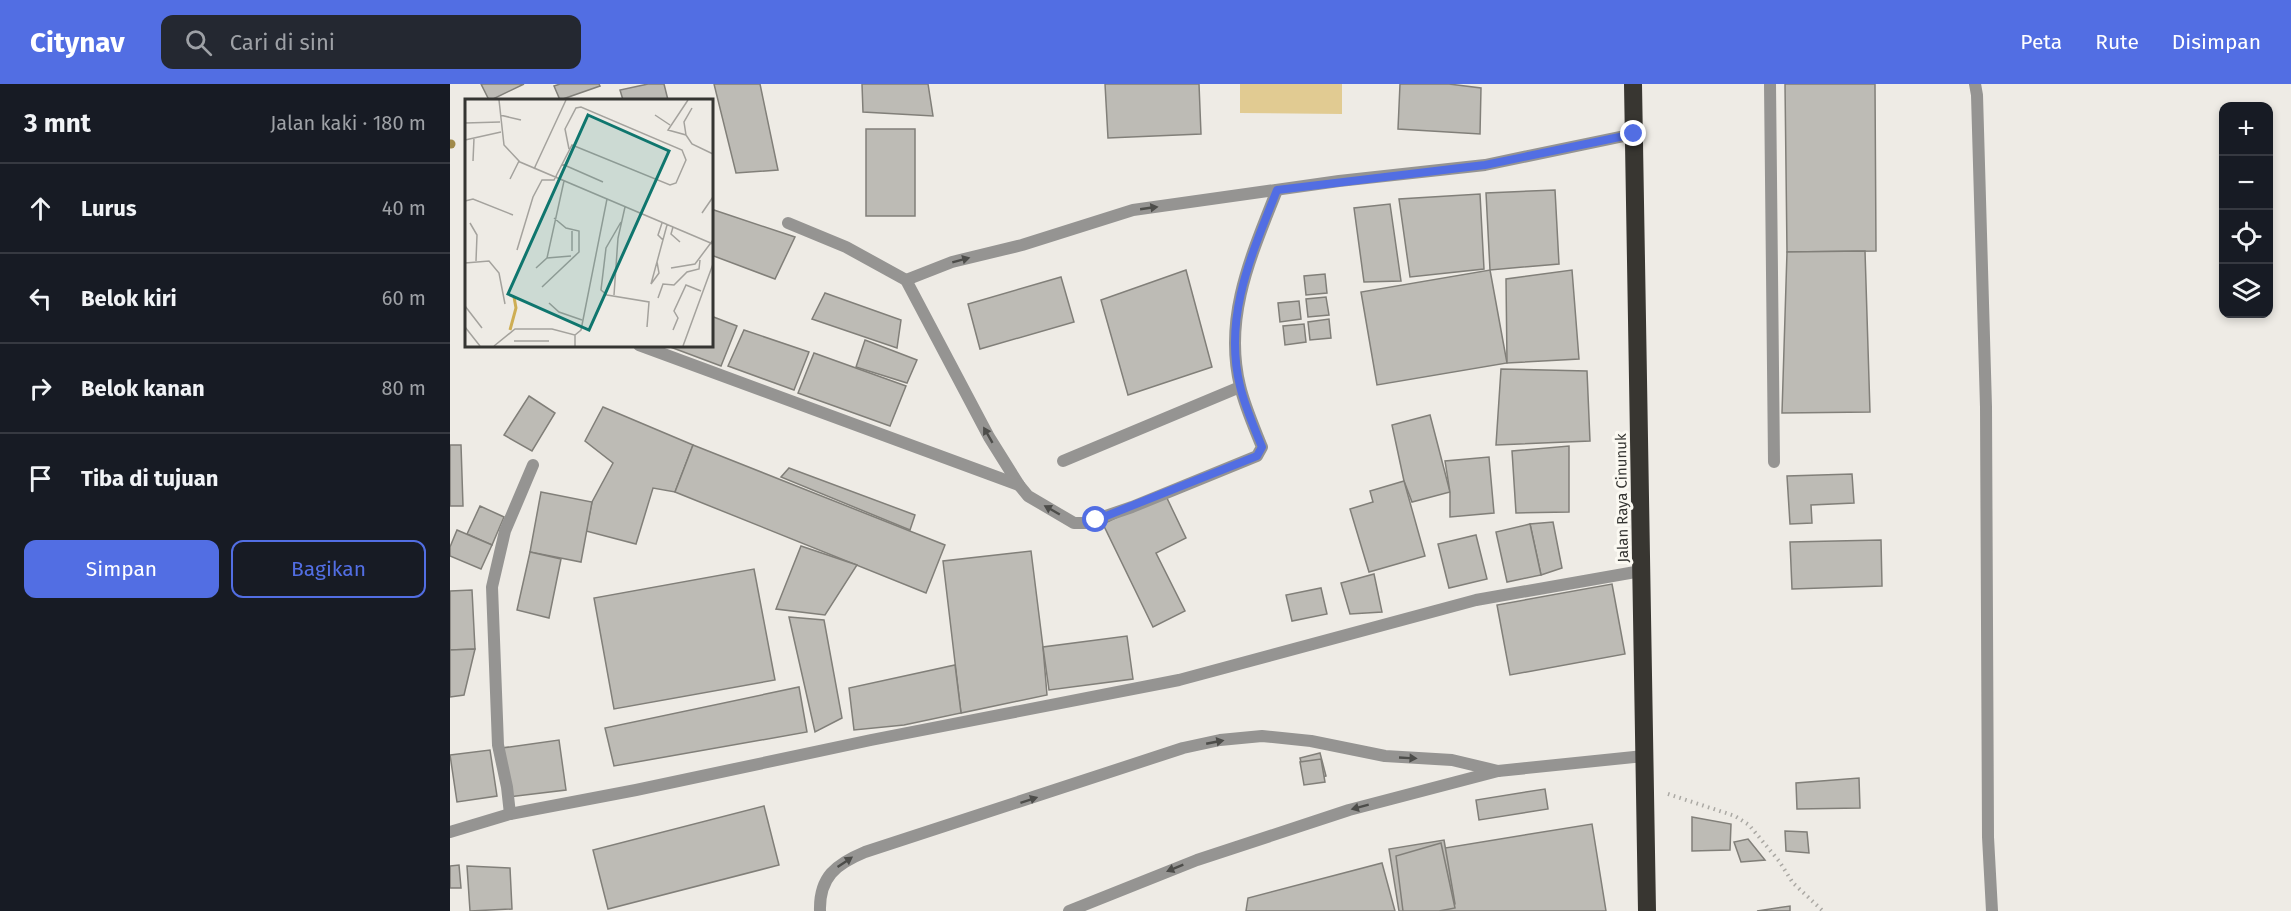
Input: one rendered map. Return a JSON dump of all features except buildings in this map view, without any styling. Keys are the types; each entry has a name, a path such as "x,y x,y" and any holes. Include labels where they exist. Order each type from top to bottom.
{"highway":[{"name":"Jalan Raya Cinunuk","path":"1633,84 1647,911"}],"street":[{"path":"1770,84 1774,462"},
{"path":"1975,84 1986,407 1988,837 1992,911"},
{"path":"906,280 952,262 1022,245 1133,210 1485,165 1634,134"},
{"path":"788,223 846,247 906,280 989,437 1019,485 1028,496 1074,523 1085,523 1132,507 1257,456 1262,447 1240,387 1234,352 1234,326 1249,262 1277,190"},
{"path":"642,346 1019,485"},
{"path":"1063,461 1240,387"},
{"path":"510,814 498,745 492,587 505,531 533,465"},
{"path":"450,832 510,814 1179,680 1476,600 1641,571"},
{"path":"820,911 820,897 828,876 844,861 865,852 1184,748 1220,740 1262,736 1311,741 1385,756 1452,760 1498,771"},
{"path":"1069,911 1197,860 1349,810 1498,771 1644,756"}],"path":[{"path":"1645,787 1735,816 1749,825 1779,861 1793,883 1823,911"}],"shaded area":[{"path":"1240,84 1342,84 1342,114 1240,113"}],"route":[{"path":"1096,520 1257,456 1261,452 1262,447 1240,387 1234,352 1234,326 1249,262 1277,190 1485,165 1634,134"}]}
